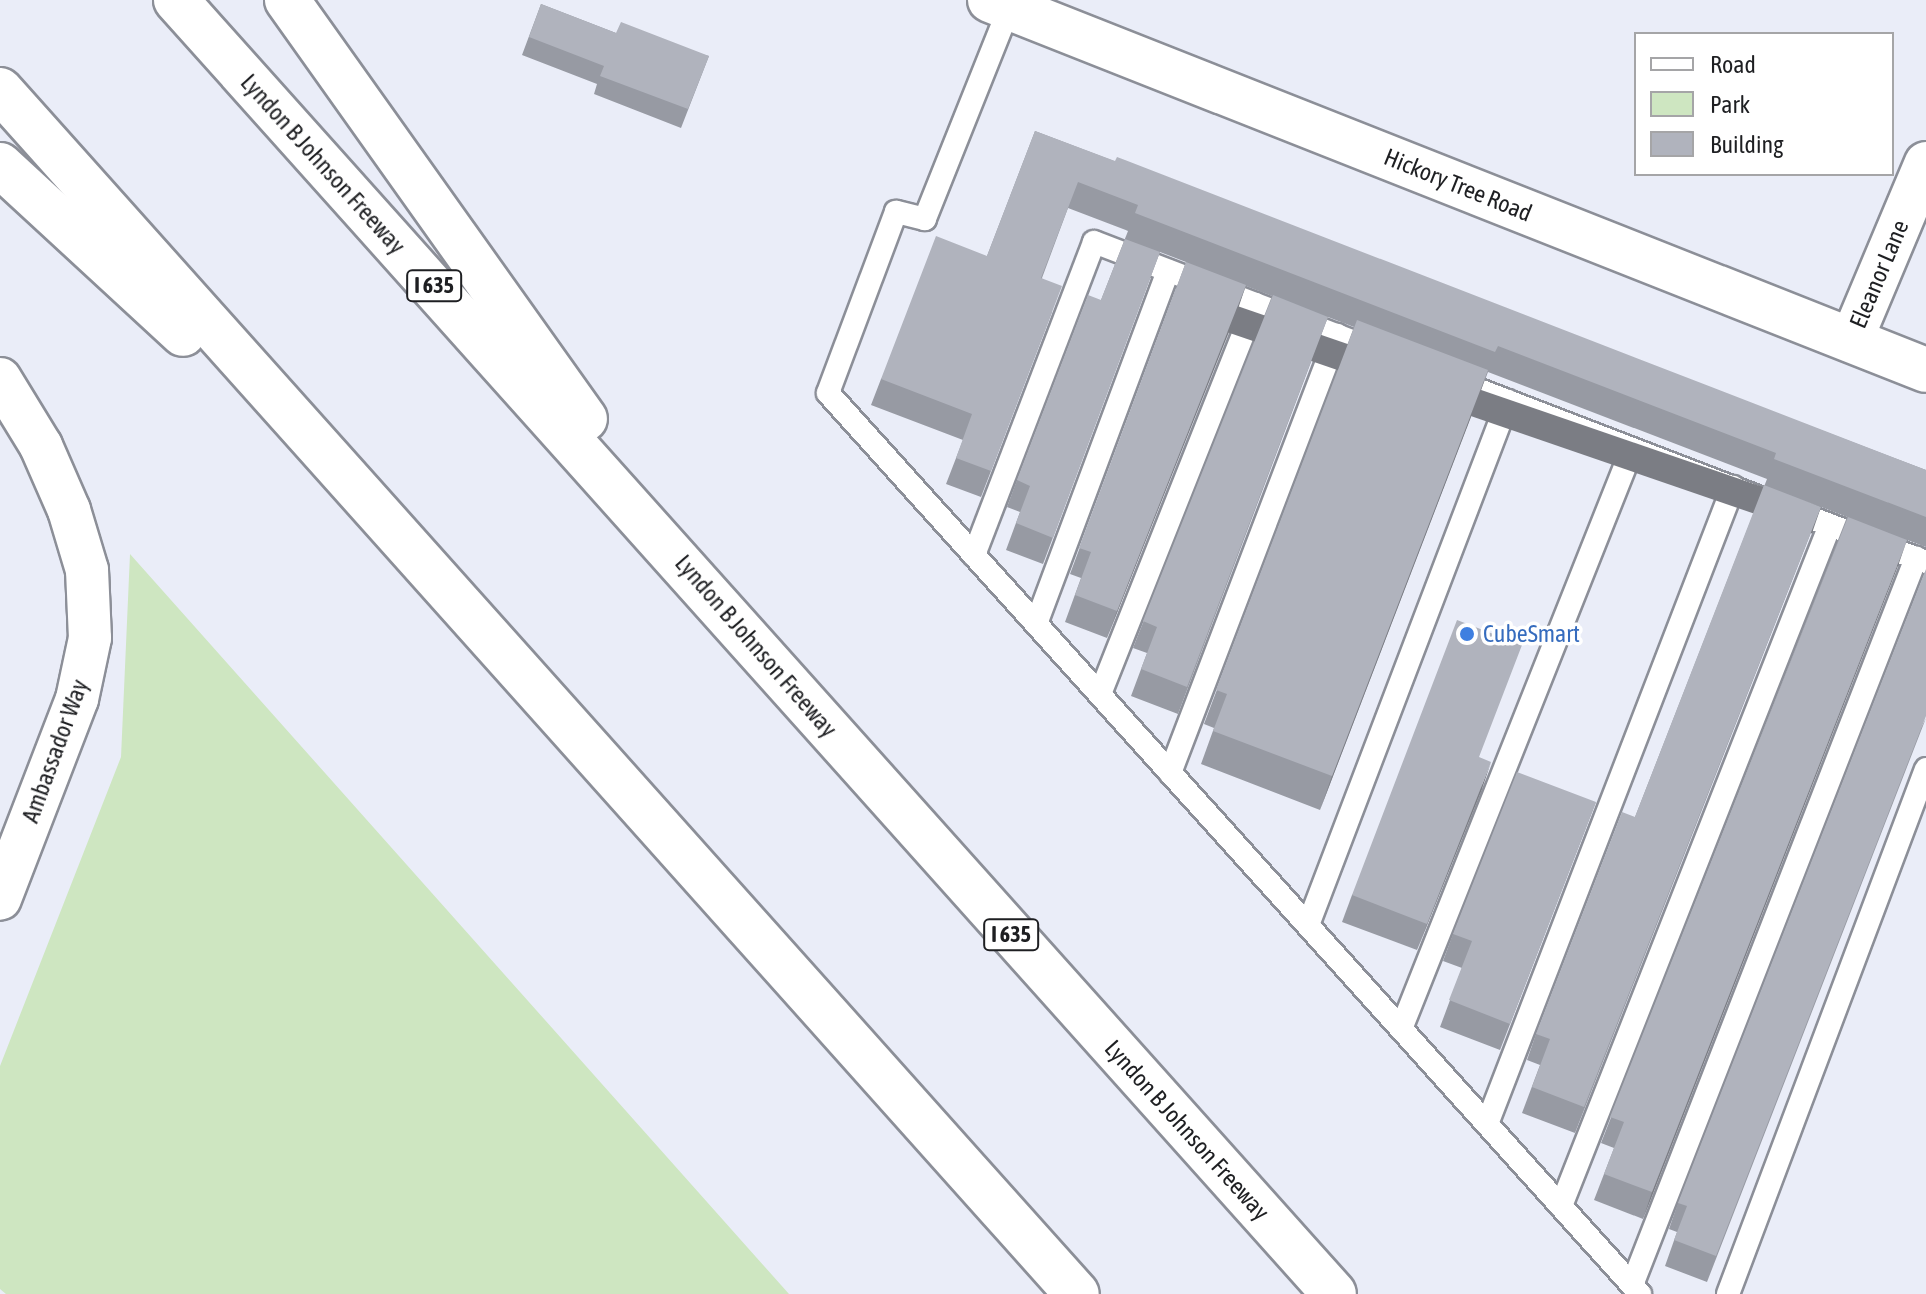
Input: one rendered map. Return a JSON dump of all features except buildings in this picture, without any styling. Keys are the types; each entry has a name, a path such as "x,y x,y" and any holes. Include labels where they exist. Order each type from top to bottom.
{"main road":[{"name":"Lyndon B Johnson Freeway","path":"176,0 692,572 1334,1294"},
{"path":"287,0 366,105 692,572"},
{"name":"Hickory Tree Road","path":"1004,2 1926,370"},
{"path":"0,90 1077,1294"},
{"path":"0,165 374,510"}],"street":[{"name":"Eleanor Lane","path":"1851,341 1926,163"},
{"name":"Ambassador Way","path":"0,379 41,446 69,510 87,570 90,638 77,699 0,897"}],"lane":[{"path":"1004,2 925,219 896,212 828,393 1636,1290 1921,560 1437,374"},
{"path":"974,555 1094,242 1394,357"},
{"path":"1036,624 1168,271"},
{"path":"1100,694 1255,304"},
{"path":"1170,773 1337,335"},
{"path":"1308,925 1508,401"},
{"path":"1401,1029 1632,449"},
{"path":"1487,1124 1733,487"},
{"path":"1561,1206 1830,525"},
{"path":"1728,1294 1926,769"}],"green space":[{"path":"130,554 789,1294 6,1294 0,1289 0,1066 121,757"}],"place":[{"name":"CubeSmart","path":"1467,634"}]}
